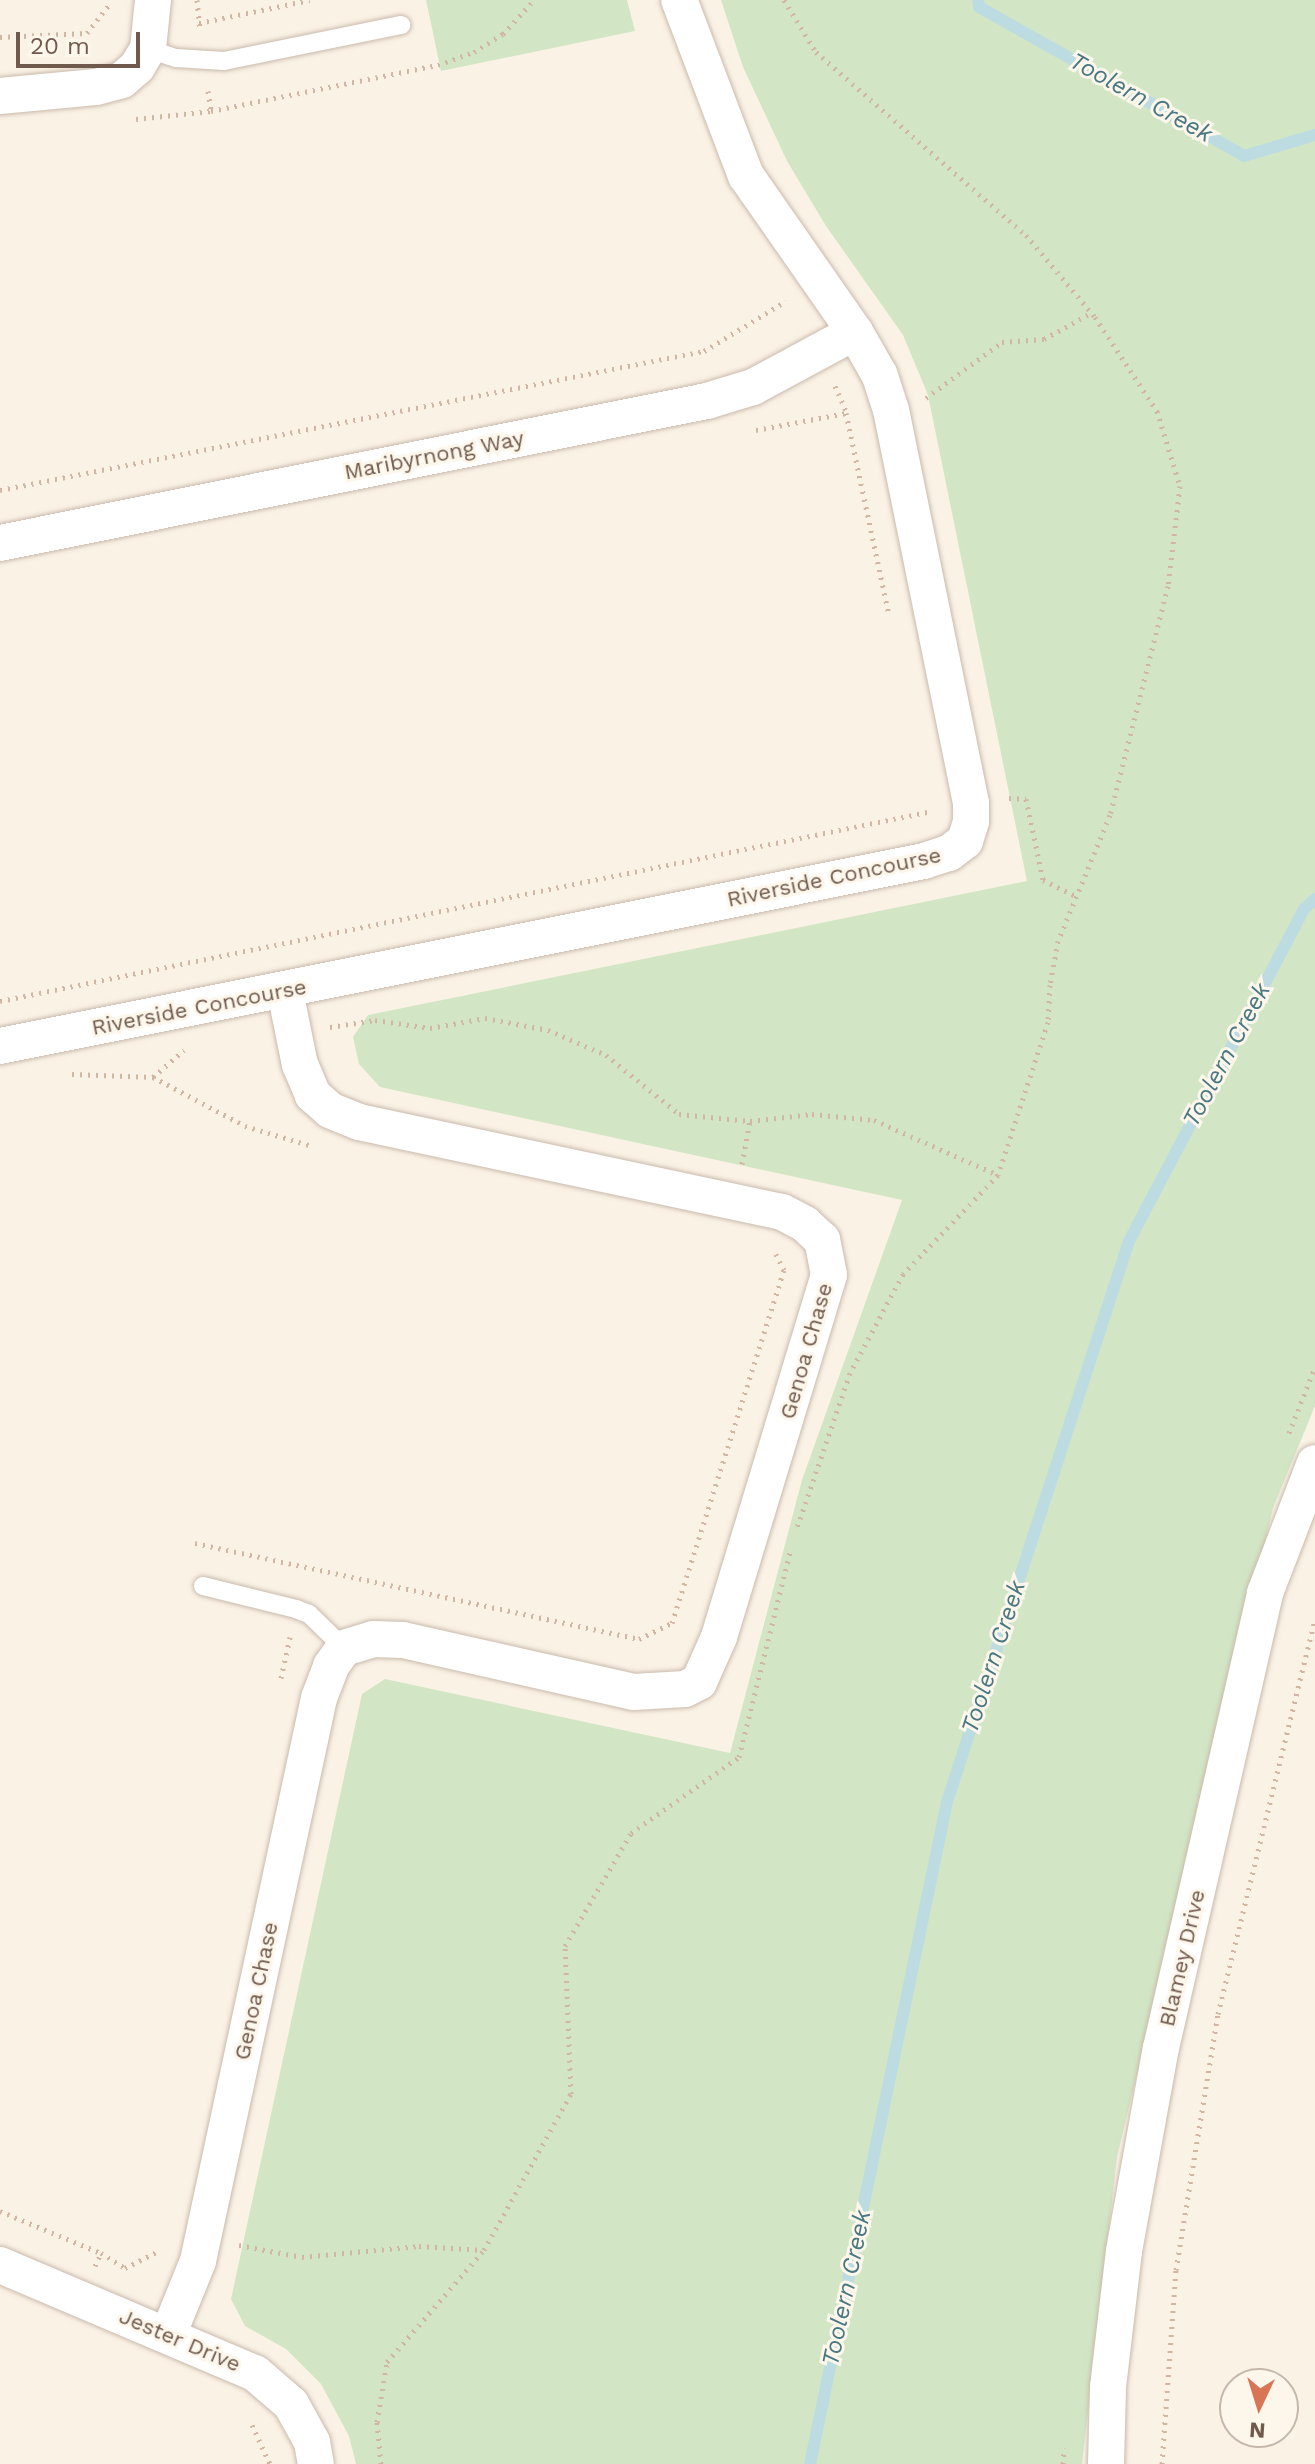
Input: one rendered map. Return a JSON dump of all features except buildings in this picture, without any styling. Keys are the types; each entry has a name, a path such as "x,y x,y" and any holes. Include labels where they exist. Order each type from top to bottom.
{"street":[{"path":"0,96 96,87 122,80 137,67 148,49 153,0"},
{"name":"Riverside Concourse","path":"0,1046 924,861 949,853 965,841 971,821 971,803 891,410 879,374 855,332 746,176 679,0"},
{"name":"Maribyrnong Way","path":"0,543 707,401 753,387 855,332"},
{"name":"Genoa Chase","path":"168,2335 187,2295 203,2238 319,1698 331,1666 344,1648 373,1639 403,1640 634,1692 685,1689 699,1682 719,1637 824,1298 829,1260 822,1240 805,1224 782,1212 359,1122 330,1110 313,1095 300,1065 285,991"},
{"name":"Blamey Drive","path":"1106,2464 1108,2387 1124,2251 1161,2048 1265,1593 1315,1463"},
{"name":"Jester Drive","path":"0,2265 255,2373 291,2404 312,2442 316,2464"}],"lane":[{"path":"148,49 176,58 224,61 401,25"},
{"path":"203,1586 309,1614 344,1648"}],"path":[{"path":"0,37 87,33 111,5 111,0"},
{"path":"197,0 199,23 310,0"},
{"path":"0,490 704,351 787,300"},
{"path":"891,410 917,405 1002,342 1044,339 1091,313"},
{"path":"294,1033 367,1021 430,1028 485,1018 548,1030 606,1055 679,1114 750,1121 812,1114 874,1120 998,1175"},
{"path":"153,1077 245,1126 319,1148"},
{"path":"195,1543 639,1639 672,1623 784,1270 773,1249"},
{"path":"1162,2464 1176,2270 1218,2014 1315,1618"},
{"path":"0,2211 101,2253"},
{"path":"203,2238 302,2257 419,2246 484,2250"}],"green space":[{"path":"426,0 627,0 635,31 441,71"},
{"path":"721,0 1315,0 1315,1406 1273,1508 1117,2157 1082,2464 356,2464 349,2436 321,2384 286,2349 245,2326 231,2299 362,1694 385,1679 730,1753 802,1480 902,1200 380,1087 359,1064 353,1037 368,1015 1027,881 928,395 903,335 826,226 787,161 743,67"}],"waterway":[{"name":"Toolern Creek","path":"978,0 979,7 1244,156 1315,135"},
{"name":"Toolern Creek","path":"810,2464 947,1802 1129,1241 1304,909 1315,899"}]}
